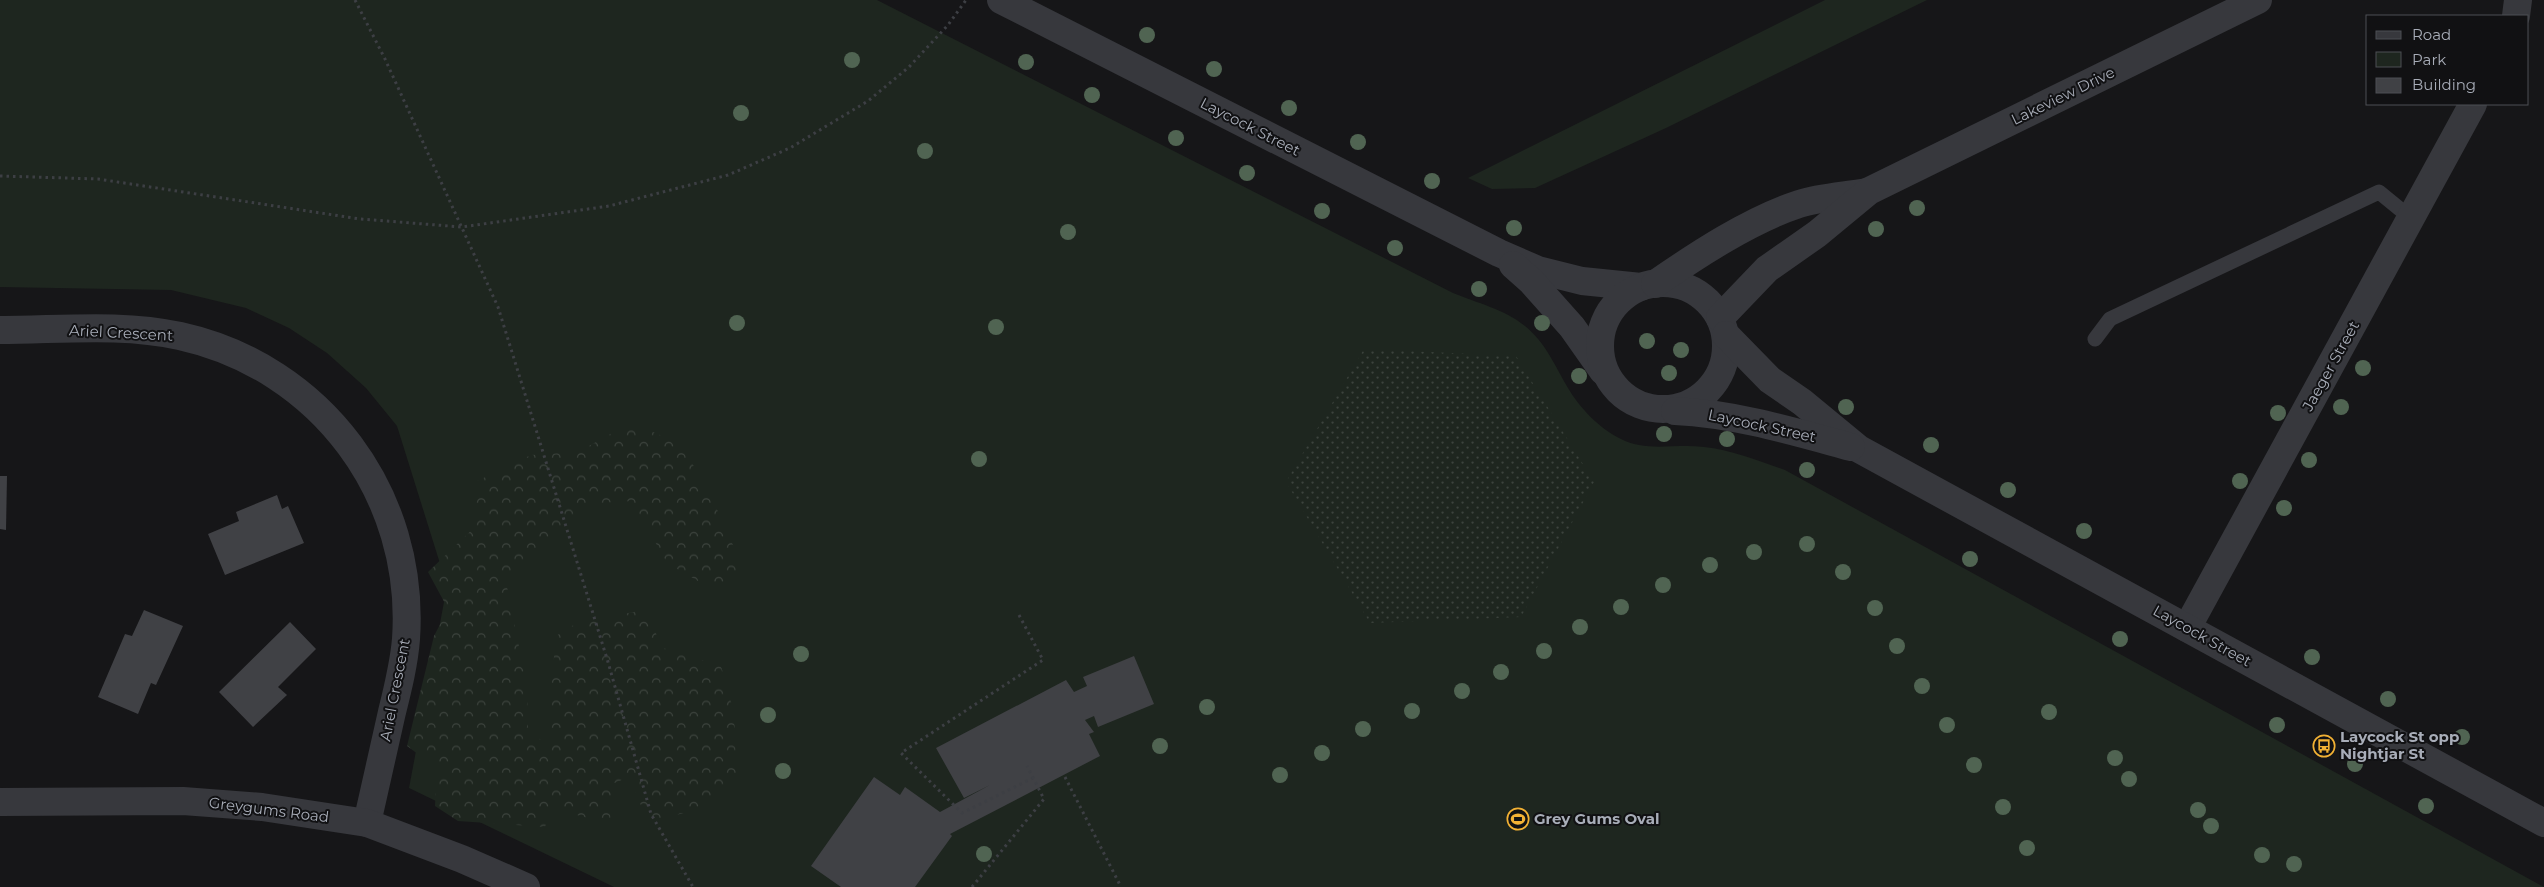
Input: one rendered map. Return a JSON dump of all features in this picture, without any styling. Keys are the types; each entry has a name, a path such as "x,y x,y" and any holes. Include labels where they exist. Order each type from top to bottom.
{"street":[{"name":"Laycock Street","path":"1001,0 1499,253 1538,270 1582,281 1648,286"},
{"name":"Lakeview Drive","path":"1723,327 1766,269 1817,234 1869,192 2258,0"},
{"path":"2516,15 2518,0"},
{"name":"Jaeger Street","path":"2187,628 2472,105"},
{"name":"Lakeview Drive","path":"1648,286 1696,255 1747,228 1800,204 1869,192"},
{"name":"Laycock Street","path":"1499,253 1532,281 1547,298 1572,327 1608,378"},
{"path":"1677,285 1698,293 1711,304 1723,327 1727,346 1723,367 1712,387 1696,401 1664,410 1632,402 1615,388 1604,370 1600,350 1600,340 1605,321 1623,297 1648,286 1677,285"},
{"name":"Laycock Street","path":"1723,327 1770,380 1802,402 1859,449 2544,823"},
{"name":"Ariel Crescent","path":"0,330 121,329 180,336 207,343 236,353 288,382 314,405 354,450 380,495 392,522 404,576 407,610 403,665 367,823"},
{"name":"Laycock Street","path":"1664,410 1714,413 1774,426 1859,449"},
{"name":"Greygums Road","path":"0,802 183,801 262,807 367,823 462,859 526,887"}],"lane":[{"path":"2095,339 2110,319 2379,192 2412,218"}],"path":[{"path":"355,0 385,59 498,307 608,662 651,814 693,887"},
{"path":"0,176 98,179 360,219 462,227 609,206 728,176 790,148 868,102 909,67 948,25 966,0"},
{"path":"1019,614 1043,660 901,753 962,813 1033,778"},
{"path":"972,887 1044,799 1027,766"},
{"path":"1064,777 1121,887"}],"green space":[{"path":"0,0 877,0 1453,293 1517,320 1539,340 1584,410 1604,429 1619,438 1629,443 1640,445 1714,448 1745,456 1785,470 2544,887 614,887 409,788 447,586 397,426 366,388 327,353 289,328 246,308 171,290 0,287"},
{"path":"1825,0 1927,0 1666,128 1535,188 1492,189 1468,178"},
{"path":"1364,349 1516,356 1594,482 1521,617 1370,623 1286,482"},
{"path":"632,422 683,446 721,517 744,571 722,595 667,563 632,501 585,504 526,564 507,587 527,686 528,734 549,743 551,688 556,636 577,623 649,609 660,647 721,666 734,713 737,786 688,812 648,822 629,777 612,784 610,824 551,808 545,827 458,821 435,806 437,768 407,746 434,636 448,609 428,572 476,526 475,482 531,455 578,452"}],"building":[{"path":"0,476 7,476 6,530 0,529"},
{"path":"277,495 282,509 288,506 304,543 225,575 208,534 239,521 236,512"},
{"path":"144,610 183,626 156,685 151,683 138,714 98,697 125,634 132,636"},
{"path":"290,622 316,649 278,687 287,695 253,727 219,692"},
{"path":"1134,656 1154,704 1098,727 1094,716 1085,720 1094,732 1089,734 1100,756 950,834 952,836 915,887 841,887 811,866 874,777 900,795 905,787 940,812 990,785 964,798 936,748 1066,680 1074,692 1087,686 1083,677"}],"place":[{"name":"Laycock St opp Nightjar St","path":"2324,746"},
{"name":"Grey Gums Oval","path":"1518,819"}]}
